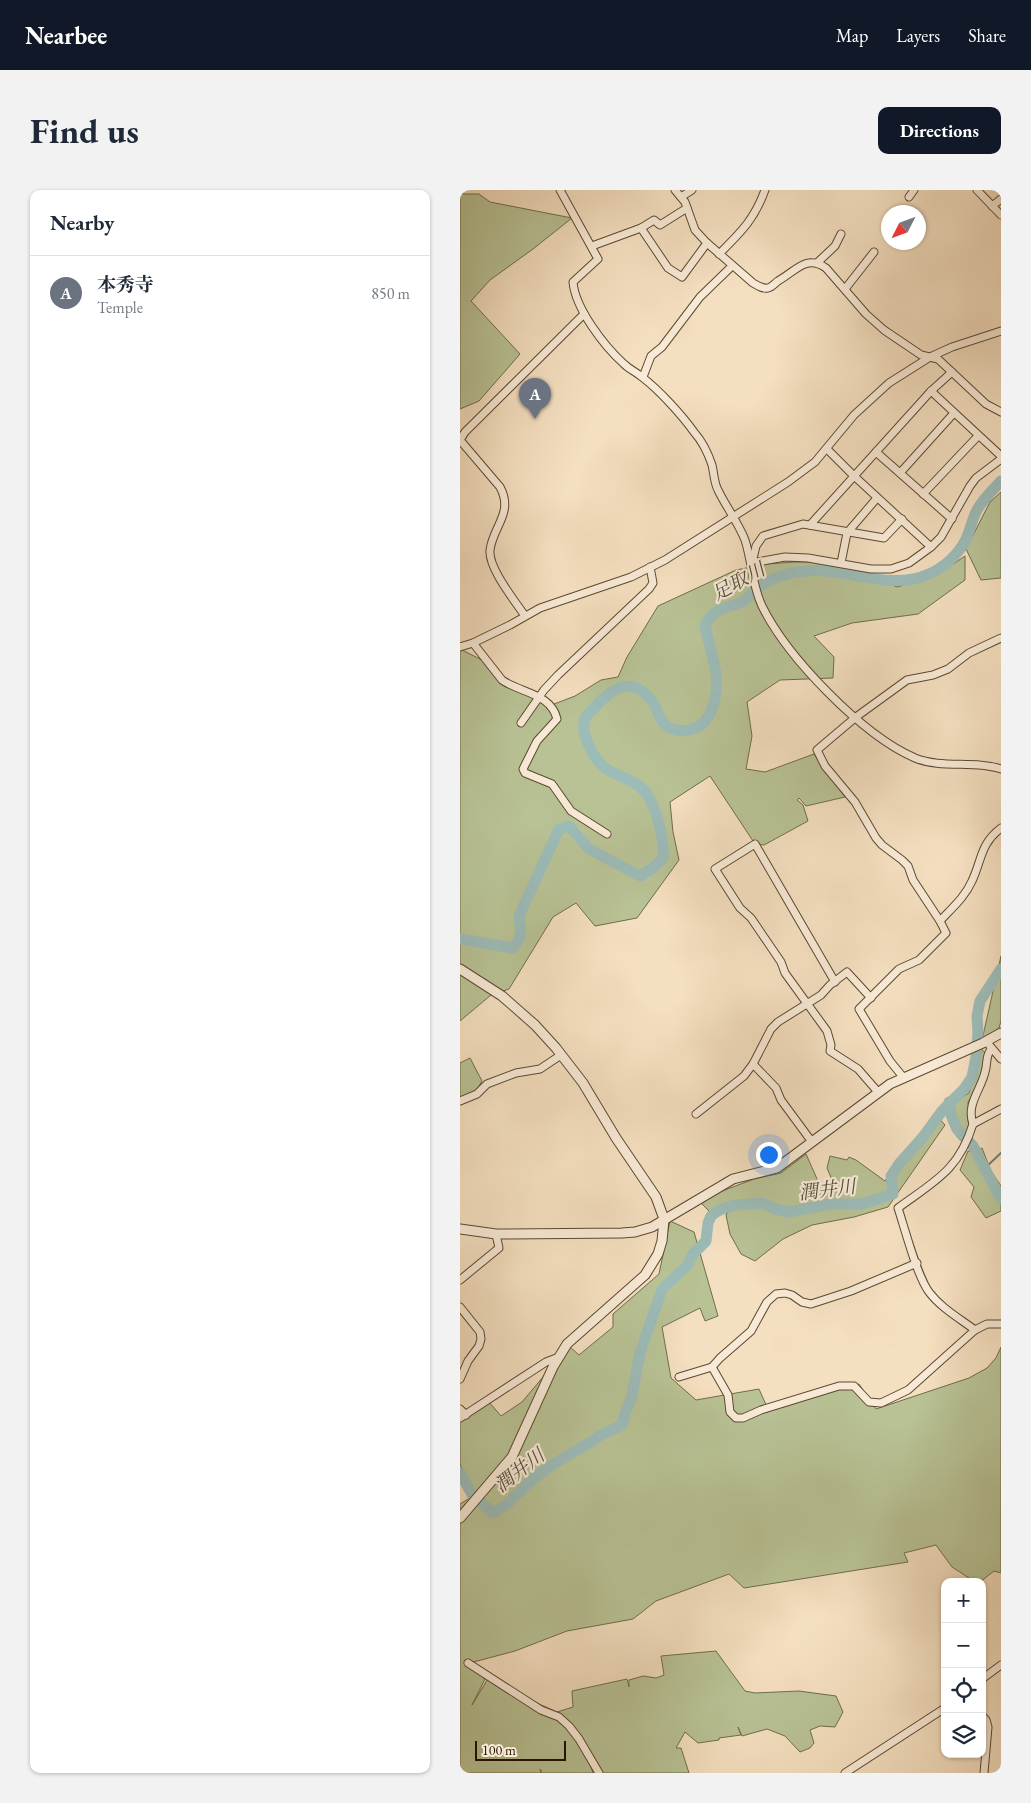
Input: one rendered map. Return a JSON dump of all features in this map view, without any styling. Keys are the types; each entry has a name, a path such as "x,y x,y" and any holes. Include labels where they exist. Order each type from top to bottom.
{"street":[{"path":"560,190 598,259 573,282 573,288 584,314 611,351 624,365 643,377 682,417 706,449 712,464 717,489 744,539 752,563"},
{"path":"675,190 687,208 695,230 706,244 753,283 762,288 769,288 802,265 810,261 818,262 826,268 866,314 896,340 921,354 938,359 986,404 1001,412"},
{"path":"681,197 692,190"},
{"path":"719,254 745,229 754,215 765,190"},
{"path":"909,196 914,190"},
{"path":"977,190 1001,215"},
{"path":"992,206 1001,199"},
{"path":"592,246 641,228 654,220 660,225 687,208"},
{"path":"641,228 668,268 682,277 706,244"},
{"path":"818,262 835,246 841,234"},
{"path":"845,289 874,252"},
{"path":"643,377 652,356 662,347 700,297 732,266"},
{"path":"525,616 493,566 490,551 505,510 505,496 500,487 460,440 465,432 584,314"},
{"path":"460,647 473,643 510,625 540,608 624,580 665,560 788,482 815,462 854,415 889,383 930,357 952,347 1001,331"},
{"path":"810,525 853,475 931,391 952,372"},
{"path":"752,563 785,557 808,558 872,568 891,569 909,563 932,547 941,537 976,478 1001,458 931,391"},
{"path":"900,473 954,412"},
{"path":"923,494 978,436"},
{"path":"827,449 877,498 932,547"},
{"path":"876,452 952,519"},
{"path":"841,563 847,532 877,498"},
{"path":"902,519 884,538 803,524 763,536 756,546 752,563 752,578 759,598 789,648 806,668 856,717 896,748 916,758 933,763 1001,769"},
{"path":"521,723 558,675 649,589 653,583 650,568"},
{"path":"903,1077 890,1061 859,1009 899,969 919,960 946,933 914,880 908,866 882,846 855,802 825,766 817,750 856,717 907,680 932,675 948,669 969,653 1001,638"},
{"path":"473,643 502,680 540,696 555,712 557,719 537,742 523,769 525,773 552,784 571,811 607,834"},
{"path":"940,921 966,893 973,880 981,853 993,834 1001,828"},
{"path":"834,982 755,844 715,869 740,908 751,918 761,932 781,962 785,973 827,1031 831,1044 830,1050 858,1069 878,1092"},
{"path":"460,969 512,1004 535,1025 561,1055 582,1083 656,1197 664,1220 662,1241 658,1254 645,1275 626,1294 574,1336 553,1367 512,1457 462,1516"},
{"path":"696,1114 744,1076 753,1064 771,1029 778,1022 821,995 847,972 871,998"},
{"path":"460,1229 496,1234 622,1233 635,1232 652,1226 732,1179 777,1168 878,1092 903,1077 963,1051 988,1044 1001,1033"},
{"path":"988,1044 1001,1059"},
{"path":"975,1330 938,1302 928,1291 898,1208 951,1168 966,1146 972,1128 972,1104 985,1074 988,1044"},
{"path":"460,1101 477,1094 487,1084 516,1073 540,1069 561,1055"},
{"path":"753,1064 776,1088 782,1100 812,1142"},
{"path":"972,1128 1001,1108"},
{"path":"460,1280 499,1248 496,1234"},
{"path":"679,1377 712,1367 751,1331 766,1302 776,1294 785,1293 792,1295 802,1302 811,1304 851,1291 917,1263"},
{"path":"460,1307 480,1332 481,1340 460,1379"},
{"path":"712,1367 728,1395 730,1412 736,1418 743,1418 761,1410 839,1386 854,1386 869,1402 881,1403 908,1390 975,1330 987,1324 1001,1324"},
{"path":"462,1414 546,1362 559,1358"},
{"path":"468,1662 541,1710 559,1717 579,1739 598,1773"},
{"path":"986,1676 1001,1665"},
{"path":"845,1773 941,1711"},
{"path":"986,1720 988,1727 986,1750"},
{"path":"984,1773 985,1758"}],"green space":[{"path":"460,190 463,194 479,194 490,202 572,218 490,280 471,301 520,354 479,401 460,409"},
{"path":"1001,492 1001,578 981,580 966,549 990,502"},
{"path":"965,556 965,580 918,614 852,623 814,636 834,657 833,678 780,680 747,702 752,736 746,769 765,772 814,754 845,797 806,806 799,798 797,800 803,805 808,821 764,845 755,844 710,776 670,802 673,832 679,860 637,918 595,926 576,903 553,917 509,989 491,995 460,1021 460,649 490,664 520,691 549,706 575,696 601,680 618,677 627,657 658,606 736,570 766,564 816,562 847,567 897,587 937,575"},
{"path":"1001,956 1001,1021 999,1028 982,1040"},
{"path":"980,1047 985,1053 980,1084 968,1102 970,1121 966,1139 961,1141 951,1126 947,1109 969,1093"},
{"path":"470,1058 482,1081 476,1091 460,1098 460,1063"},
{"path":"937,1116 945,1125 888,1207 854,1217 812,1225 783,1239 755,1261 741,1254 730,1234 726,1215 730,1207 710,1212 701,1203 717,1193 754,1179 781,1173 806,1154 821,1188 835,1187 827,1168 830,1156 847,1160 849,1157 856,1160 885,1181 907,1150"},
{"path":"982,1148 991,1171 1001,1186 1001,1211 986,1218 971,1197 974,1187 960,1170 968,1151 975,1152"},
{"path":"670,1221 694,1232 718,1316 705,1321 700,1308 662,1327 671,1378 696,1400 759,1389 767,1407 859,1384 876,1409 969,1378 987,1368 996,1358 1001,1347 1001,1573 994,1571 985,1578 969,1578 952,1567 936,1545 904,1553 908,1562 744,1588 729,1574 656,1601 633,1619 567,1631 515,1651 466,1664 485,1679 472,1705 489,1677 503,1688 557,1712 573,1707 572,1691 627,1679 629,1687 629,1680 643,1676 656,1678 664,1675 661,1656 716,1651 745,1691 755,1693 799,1691 836,1696 843,1712 835,1727 820,1726 810,1730 814,1743 810,1748 800,1752 785,1736 767,1729 742,1736 738,1727 741,1735 698,1743 685,1732 676,1748 681,1748 689,1773 599,1773 586,1752 593,1773 542,1773 540,1769 541,1773 460,1773 460,1504 473,1496 460,1464 460,1421 489,1402 501,1416 522,1402 569,1346 579,1355 613,1327 613,1314 659,1274"}],"waterway":[{"name":"足取川","path":"460,939 512,948 516,945 520,937 519,916 559,829 569,826 589,849 640,876 654,867 663,858 663,843 659,824 650,799 637,784 604,767 588,744 584,729 586,717 610,693 624,687 638,688 652,701 663,722 668,727 684,731 700,725 710,714 715,698 716,674 705,626 716,612 744,601 758,587 770,580 798,572 836,572 899,581 929,574 945,565 962,546 979,506 1001,481"},
{"name":"潤井川","path":"460,1473 473,1496 493,1513 508,1503 533,1479 552,1465 601,1435 622,1425 631,1400 640,1353 662,1289 687,1266 693,1254 706,1241 708,1223 711,1216 716,1212 736,1205 762,1203 775,1209 789,1212 830,1204 862,1204 893,1194 891,1176 899,1164 923,1137 942,1111 964,1089 972,1077 976,1057 977,1016 980,1001 1001,969"},
{"path":"949,1102 951,1115 957,1129 973,1146 1001,1199"},
{"path":"985,1168 1001,1153"}],"place":[{"name":"本秀寺","path":"535,419"}]}
